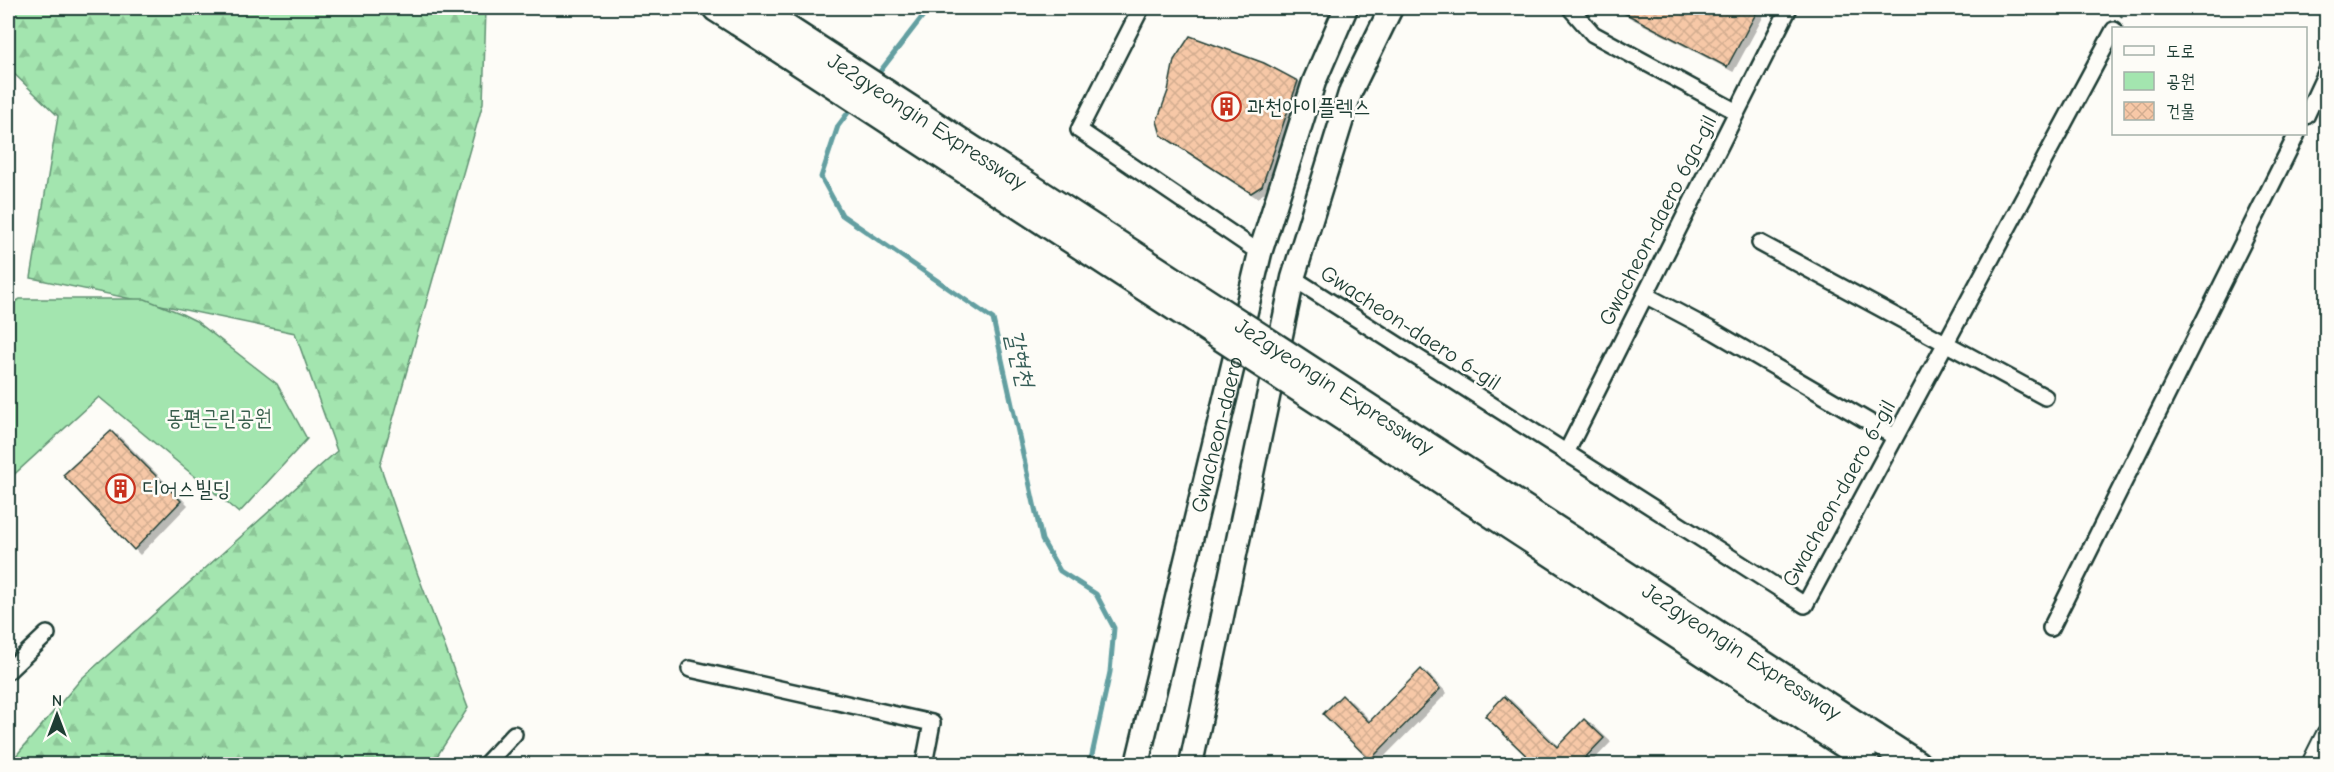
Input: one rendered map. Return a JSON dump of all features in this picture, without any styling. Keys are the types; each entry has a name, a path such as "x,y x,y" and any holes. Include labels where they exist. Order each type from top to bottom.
{"highway":[{"name":"Je2gyeongin Expressway","path":"736,12 1871,752 1917,765"}],"main road":[{"name":"Gwacheon-daero","path":"1137,765 1260,253 1314,82 1346,8"},
{"name":"Gwacheon-daero","path":"1191,765 1293,278 1351,90 1391,8"}],"street":[{"path":"1141,8 1079,130 1260,253"},
{"path":"1573,8 1572,10 1593,34 1737,112"},
{"name":"Gwacheon-daero 6ga-gil","path":"1566,453 1789,8"},
{"name":"Gwacheon-daero 6-gil","path":"1293,278 1805,605 2112,32"},
{"path":"2307,114 2326,73"},
{"path":"2051,628 2297,135"},
{"path":"1760,243 2045,397"},
{"path":"1645,295 1715,332 1895,437"},
{"path":"8,671 47,634"},
{"path":"690,669 932,723 924,765"},
{"path":"486,765 514,734"},
{"path":"2311,765 2326,734"}],"green space":[{"path":"8,8 486,8 483,103 380,465 468,708 432,764 17,764 15,757 81,679 337,451 295,333 31,278 58,116 8,68"},
{"name":"동편근린공원","path":"20,299 145,299 180,313 196,321 277,384 307,439 239,513 99,397 8,480 8,306"}],"building":[{"path":"1615,8 1759,8 1727,67"},
{"name":"과천아이플렉스","path":"1190,36 1264,63 1298,81 1262,186 1251,193 1161,135 1157,121 1168,91 1174,60"},
{"name":"디어스빌딩","path":"111,431 181,501 134,550 63,475"},
{"path":"1421,669 1440,689 1370,760 1323,714 1342,695 1369,722"},
{"path":"1504,696 1557,747 1584,719 1604,738 1578,765 1536,765 1485,716"}],"waterway":[{"name":"갈현천","path":"875,78 929,8"},
{"name":"갈현천","path":"853,106 838,126 821,177 842,215 993,319 1042,540 1060,571 1096,594 1114,628 1110,672 1090,764"}],"place":[{"name":"과천아이플렉스","path":"1226,106"},
{"name":"디어스빌딩","path":"121,488"}]}
